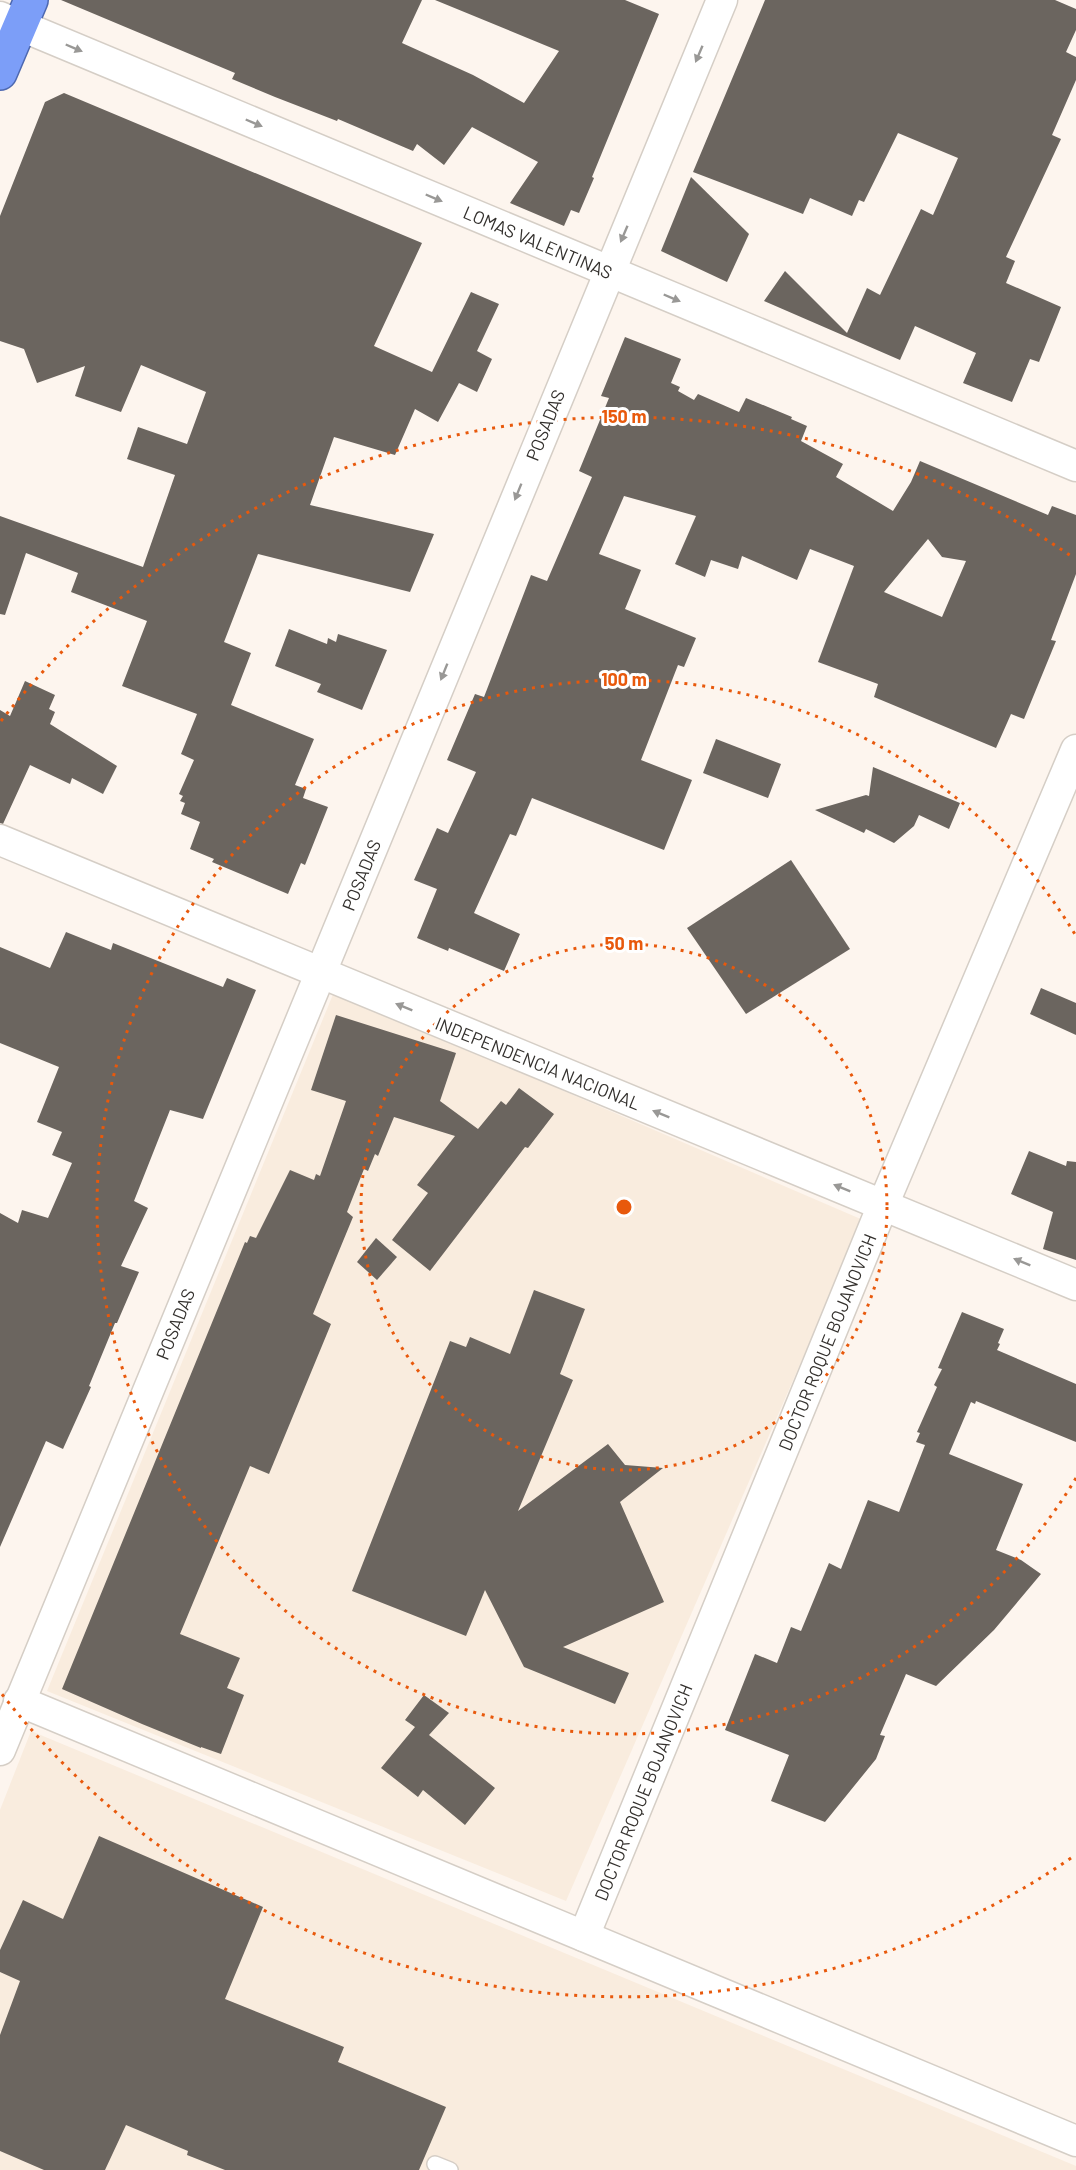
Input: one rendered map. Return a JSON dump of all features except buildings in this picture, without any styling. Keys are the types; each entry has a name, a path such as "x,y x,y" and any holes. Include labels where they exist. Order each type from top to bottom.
{"highway":[{"path":"0,74 17,14"}],"street":[{"name":"POSADAS","path":"0,1750 722,0"},
{"name":"LOMAS VALENTINAS","path":"17,14 609,271 1076,466"},
{"name":"DOCTOR ROQUE BOJANOVICH","path":"584,1936 883,1205 1076,750"},
{"name":"INDEPENDENCIA NACIONAL","path":"0,840 1076,1285"},
{"path":"19,1701 1076,2141"}],"shaded area":[{"path":"334,992 863,1220 566,1901 47,1691"},
{"path":"31,1731 1076,2166 1076,2170 0,2170 0,1810"}]}
